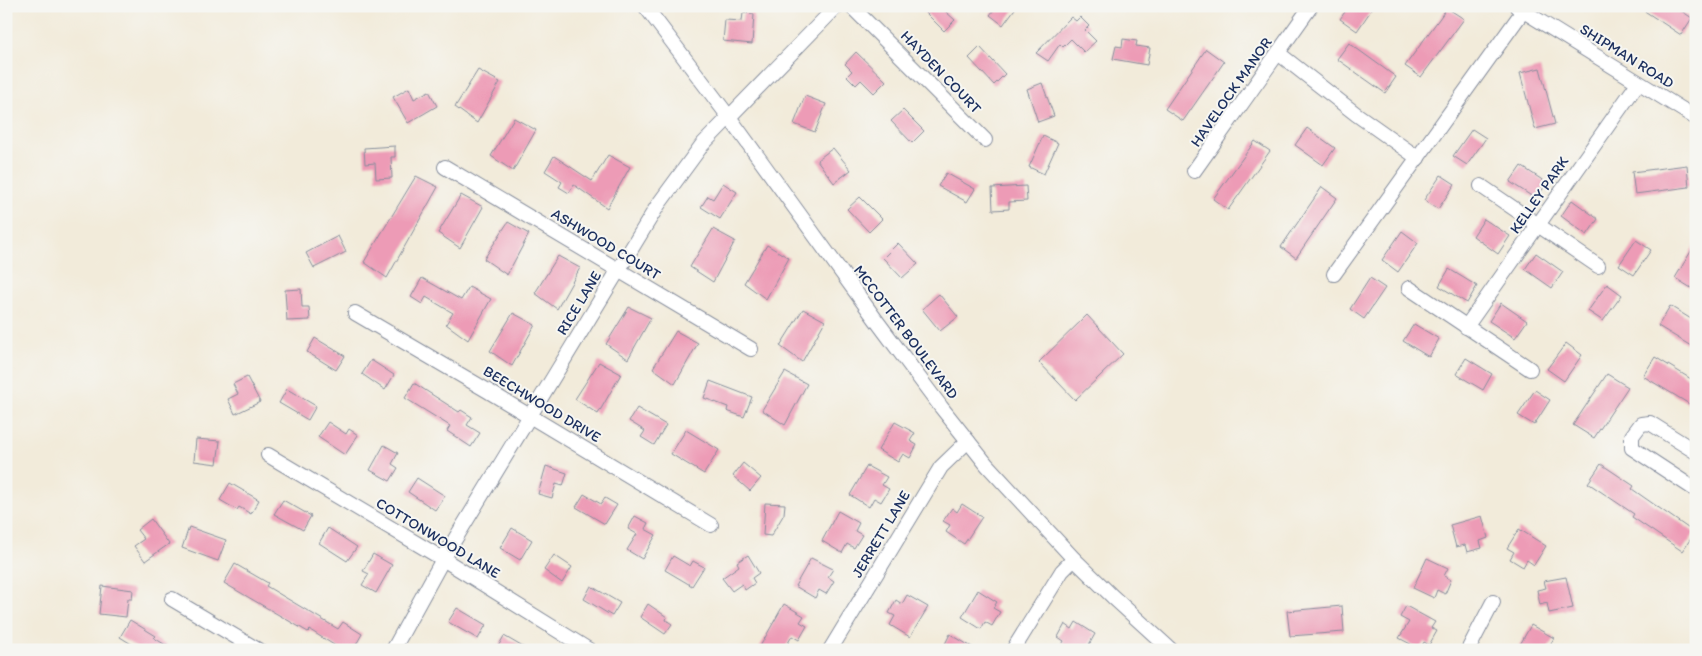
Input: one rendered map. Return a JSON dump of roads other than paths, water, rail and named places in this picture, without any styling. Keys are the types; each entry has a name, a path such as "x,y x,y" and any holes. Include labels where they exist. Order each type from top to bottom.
{"street":[{"name":"MCCOTTER BOULEVARD","path":"645,6 729,117 882,328 987,465 1074,559 1113,598 1171,650"},
{"name":"RICE LANE","path":"393,650 443,559 618,269 682,170 702,145 837,6"},
{"name":"HAYDEN COURT","path":"851,6 985,140"},
{"name":"HAVELOCK MANOR","path":"1194,171 1311,6"},
{"path":"1334,274 1418,158 1520,9"},
{"name":"SHIPMAN ROAD","path":"1520,9 1696,118"},
{"path":"1278,53 1356,114 1418,158"},
{"name":"KELLEY PARK","path":"1466,327 1638,83"},
{"name":"ASHWOOD COURT","path":"445,167 751,349"},
{"path":"1481,186 1598,266"},
{"path":"1409,288 1530,369"},
{"name":"BEECHWOOD DRIVE","path":"355,313 711,525"},
{"path":"1696,452 1650,423 1640,424 1632,436 1632,448 1696,490"},
{"name":"JERRETT LANE","path":"830,650 941,467 968,441"},
{"name":"COTTONWOOD LANE","path":"268,455 443,559 589,650"},
{"path":"1013,650 1062,571 1074,559"},
{"path":"172,599 258,650"},
{"path":"1468,650 1493,602"}]}
